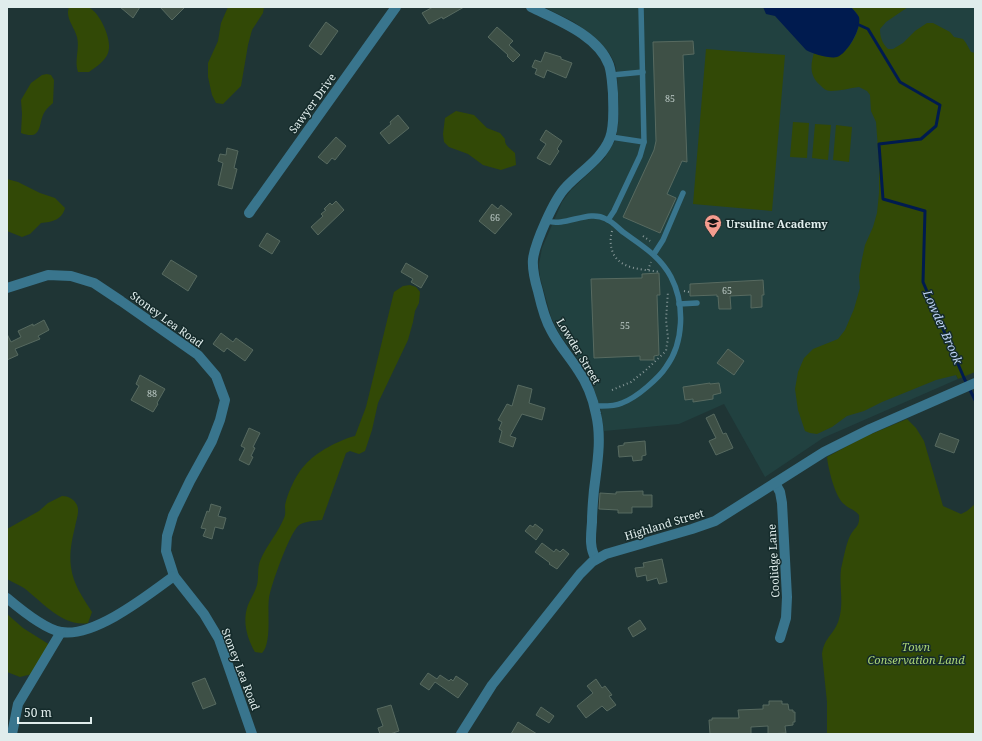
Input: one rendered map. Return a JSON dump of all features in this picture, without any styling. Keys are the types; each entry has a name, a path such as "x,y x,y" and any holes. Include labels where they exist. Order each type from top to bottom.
{"street":[{"name":"Sawyer Drive","path":"249,213 396,7"},
{"name":"Lowder Street","path":"534,8 571,27 590,40 605,57 612,75 614,118 610,137 600,156 562,192 555,203 536,246 533,264 534,278 541,306 551,331 584,379 598,422 599,439 593,499 591,544 592,552 596,559"},
{"name":"Stoney Lea Road","path":"7,288 48,275 71,276 94,283 198,355 216,376 225,400 220,420 212,441 173,516 167,536 166,551 174,576 204,614 219,639 252,734"},
{"name":"Highland Street","path":"461,734 492,685 580,574 596,559 612,552 692,530 707,524 728,514 809,461 863,432 975,383"},
{"name":"Coolidge Lane","path":"775,483 780,492 782,503 787,597 786,618 780,638"},
{"path":"7,598 44,625 61,632 76,632 107,622 174,576"},
{"path":"12,734 18,704 61,632"}],"lane":[{"path":"608,220 614,211 640,156 644,142 641,7"},
{"path":"612,75 643,72"},
{"path":"610,137 644,142"},
{"path":"653,256 663,240 683,193"},
{"path":"547,222 558,223 578,218 602,216 653,256 666,269 672,279 679,304 680,316 678,341 673,356 666,368 642,391 623,403 612,406 594,406"},
{"path":"679,304 696,304"}],"path":[{"path":"613,228 610,237 610,247 614,256 622,264 633,268 660,272 663,277"},
{"path":"639,233 650,241"},
{"path":"648,270 653,256"},
{"path":"612,390 631,382 666,351 668,338 666,320 667,288"}],"shaded area":[{"name":"Ursuline Academy","path":"544,7 975,7 975,90 877,233 958,379 823,438 765,477 724,404 679,424 604,431 601,410 591,380 559,333 551,317 540,277 539,264 542,248 562,202 571,190 604,159 616,139 619,118 617,74 615,64 610,54 593,36 574,22"}],"green space":[{"path":"69,7 88,7 93,10 101,21 107,34 109,48 107,56 100,64 89,72 78,72 78,41 68,15"},
{"path":"228,7 264,7 263,13 252,30 241,86 223,104 216,103 212,95 208,77 208,63 218,41 221,23"},
{"path":"851,7 908,7 886,22 880,29 882,40 888,49 893,49 903,43 915,31 927,23 933,23 950,32 954,37 963,39 971,52 975,53 975,372 958,379 956,375 936,380 864,411 847,416 832,427 817,434 805,431 798,410 795,389 798,372 804,358 813,349 838,339 845,330 854,309 860,288 859,277 862,259 865,245 877,213 879,193 879,162 876,122 871,111 870,95 867,91 859,87 834,91 826,90 814,78 812,70 814,53 827,57 835,57 840,55 849,47 858,31 859,25 859,18"},
{"path":"706,49 785,55 772,211 693,204"},
{"path":"42,75 51,75 54,80 53,103 43,114 39,129 34,135 21,133 21,100 31,83"},
{"path":"456,111 474,115 487,128 500,133 505,139 507,145 515,153 516,165 501,170 483,165 468,154 449,147 444,142 443,134 445,118"},
{"path":"793,122 809,123 807,158 790,157"},
{"path":"815,124 831,125 828,160 812,158"},
{"path":"836,125 852,127 849,162 833,160"},
{"path":"7,179 18,182 40,193 55,198 65,208 64,212 56,220 41,223 30,234 22,237 7,231"},
{"path":"410,285 416,287 420,292 419,303 415,311 408,340 378,403 372,430 365,451 359,454 350,451 346,453 322,520 303,523 294,531 281,560 270,592 267,642 262,653 255,652 246,629 245,617 248,605 257,585 260,561 285,516 286,501 295,479 302,469 321,451 342,440 355,436 366,407 394,292 403,286"},
{"name":"Town Conservation Land","path":"907,419 916,428 924,441 943,506 961,514 975,504 975,734 827,734 827,702 822,654 825,643 839,619 841,607 841,569 849,539 858,525 859,515 844,504 838,495 830,475 827,457 864,437"},
{"path":"62,496 69,497 73,500 78,508 78,516 71,547 70,562 76,585 92,612 88,623 79,623 62,618 24,588 7,579 7,529 39,511 48,503"},
{"path":"7,614 23,628 50,645 32,674 20,677 7,672"}],"water":[{"path":"763,7 851,7 859,17 859,22 856,34 845,51 837,57 826,57 806,50 775,16 766,14"}],"building":[{"path":"120,7 140,7 133,18"},
{"path":"160,7 185,7 172,20"},
{"path":"433,7 464,7 443,19 442,17 429,24 422,13"},
{"path":"326,22 338,31 321,55 309,46"},
{"path":"497,27 513,41 509,45 520,55 513,62 507,56 508,55 488,37"},
{"path":"693,41 694,54 683,55 687,162 682,161 667,194 676,198 660,233 623,217 654,150 656,141 653,42"},
{"path":"545,52 561,57 561,59 572,63 566,78 547,70 544,78 535,74 537,69 532,67 535,60 541,62"},
{"path":"398,115 409,128 389,144 380,133 391,124 390,122"},
{"path":"546,130 562,141 557,149 559,151 550,165 537,158 546,144 540,140"},
{"path":"336,137 346,146 335,160 332,158 327,164 318,157"},
{"path":"227,148 238,151 234,168 237,169 232,189 218,185 223,163 218,161 220,154 226,155"},
{"path":"336,201 344,210 318,235 311,227 323,216 321,214 326,210 324,209 330,203 332,205"},
{"path":"492,204 498,209 501,205 512,214 495,234 479,221"},
{"path":"267,233 280,241 272,254 259,246"},
{"path":"171,260 197,276 188,291 162,274"},
{"path":"406,263 428,276 421,288 411,282 413,279 401,272"},
{"path":"659,273 660,295 657,295 659,355 654,356 654,360 640,360 640,356 594,358 591,279 642,278 642,274"},
{"path":"763,280 764,295 762,295 762,307 751,308 751,295 730,296 731,309 719,309 717,295 690,296 690,284"},
{"path":"44,320 49,330 38,336 40,339 15,349 18,355 7,360 7,334 11,342 21,337 18,331 33,324 33,326"},
{"path":"221,333 233,342 236,338 253,350 245,361 227,348 224,352 213,344"},
{"path":"728,349 744,361 734,375 717,363"},
{"path":"140,375 165,389 153,412 131,400 139,386 136,384"},
{"path":"719,383 721,393 713,395 713,399 693,402 693,399 685,400 683,387"},
{"path":"518,385 532,389 529,403 545,408 542,420 522,414 510,436 516,438 513,447 499,442 502,431 499,429 502,422 498,420 507,404 512,406"},
{"path":"714,414 723,434 726,433 733,448 716,455 709,441 716,438 706,418"},
{"path":"249,428 260,433 253,447 255,448 251,456 253,457 249,465 239,460 245,448 241,446"},
{"path":"940,433 959,440 954,453 935,446"},
{"path":"645,441 646,455 642,456 642,460 633,461 632,456 619,457 618,446 624,445 624,443"},
{"path":"643,491 643,495 652,495 652,507 632,507 632,513 618,513 618,510 599,509 600,493 616,494 616,492"},
{"path":"211,504 221,507 218,516 226,518 223,529 215,527 212,539 203,536 206,529 201,528 207,511 209,512"},
{"path":"535,524 543,530 536,540 525,531 530,525 533,527"},
{"path":"542,543 554,552 556,549 560,552 563,549 569,554 557,569 535,552"},
{"path":"662,559 667,582 659,584 657,578 647,581 646,575 637,577 635,568 644,567 643,563"},
{"path":"640,620 646,629 633,637 628,628"},
{"path":"428,673 437,679 440,675 449,681 451,679 453,681 456,676 468,684 458,698 435,682 429,690 420,684"},
{"path":"205,678 216,704 203,709 192,683"},
{"path":"596,679 602,688 605,686 612,695 609,696 616,705 607,711 602,706 586,718 577,706 593,693 587,686"},
{"path":"769,701 782,701 782,704 788,704 789,710 793,710 793,712 795,712 795,722 793,722 793,725 785,726 786,733 768,734 768,726 751,727 751,734 710,734 709,720 712,720 712,718 739,718 738,710 763,709 763,705 769,705"},
{"path":"391,705 399,731 390,734 380,734 378,728 383,726 377,709"},
{"path":"541,707 554,716 549,723 536,715"},
{"path":"518,722 537,734 511,734"}],"waterway":[{"name":"Lowder Brook","path":"857,24 868,29 900,82 940,105 936,126 921,139 879,144 883,199 925,211 923,282 975,400"}],"place":[{"name":"Ursuline Academy","path":"713,238"}]}
